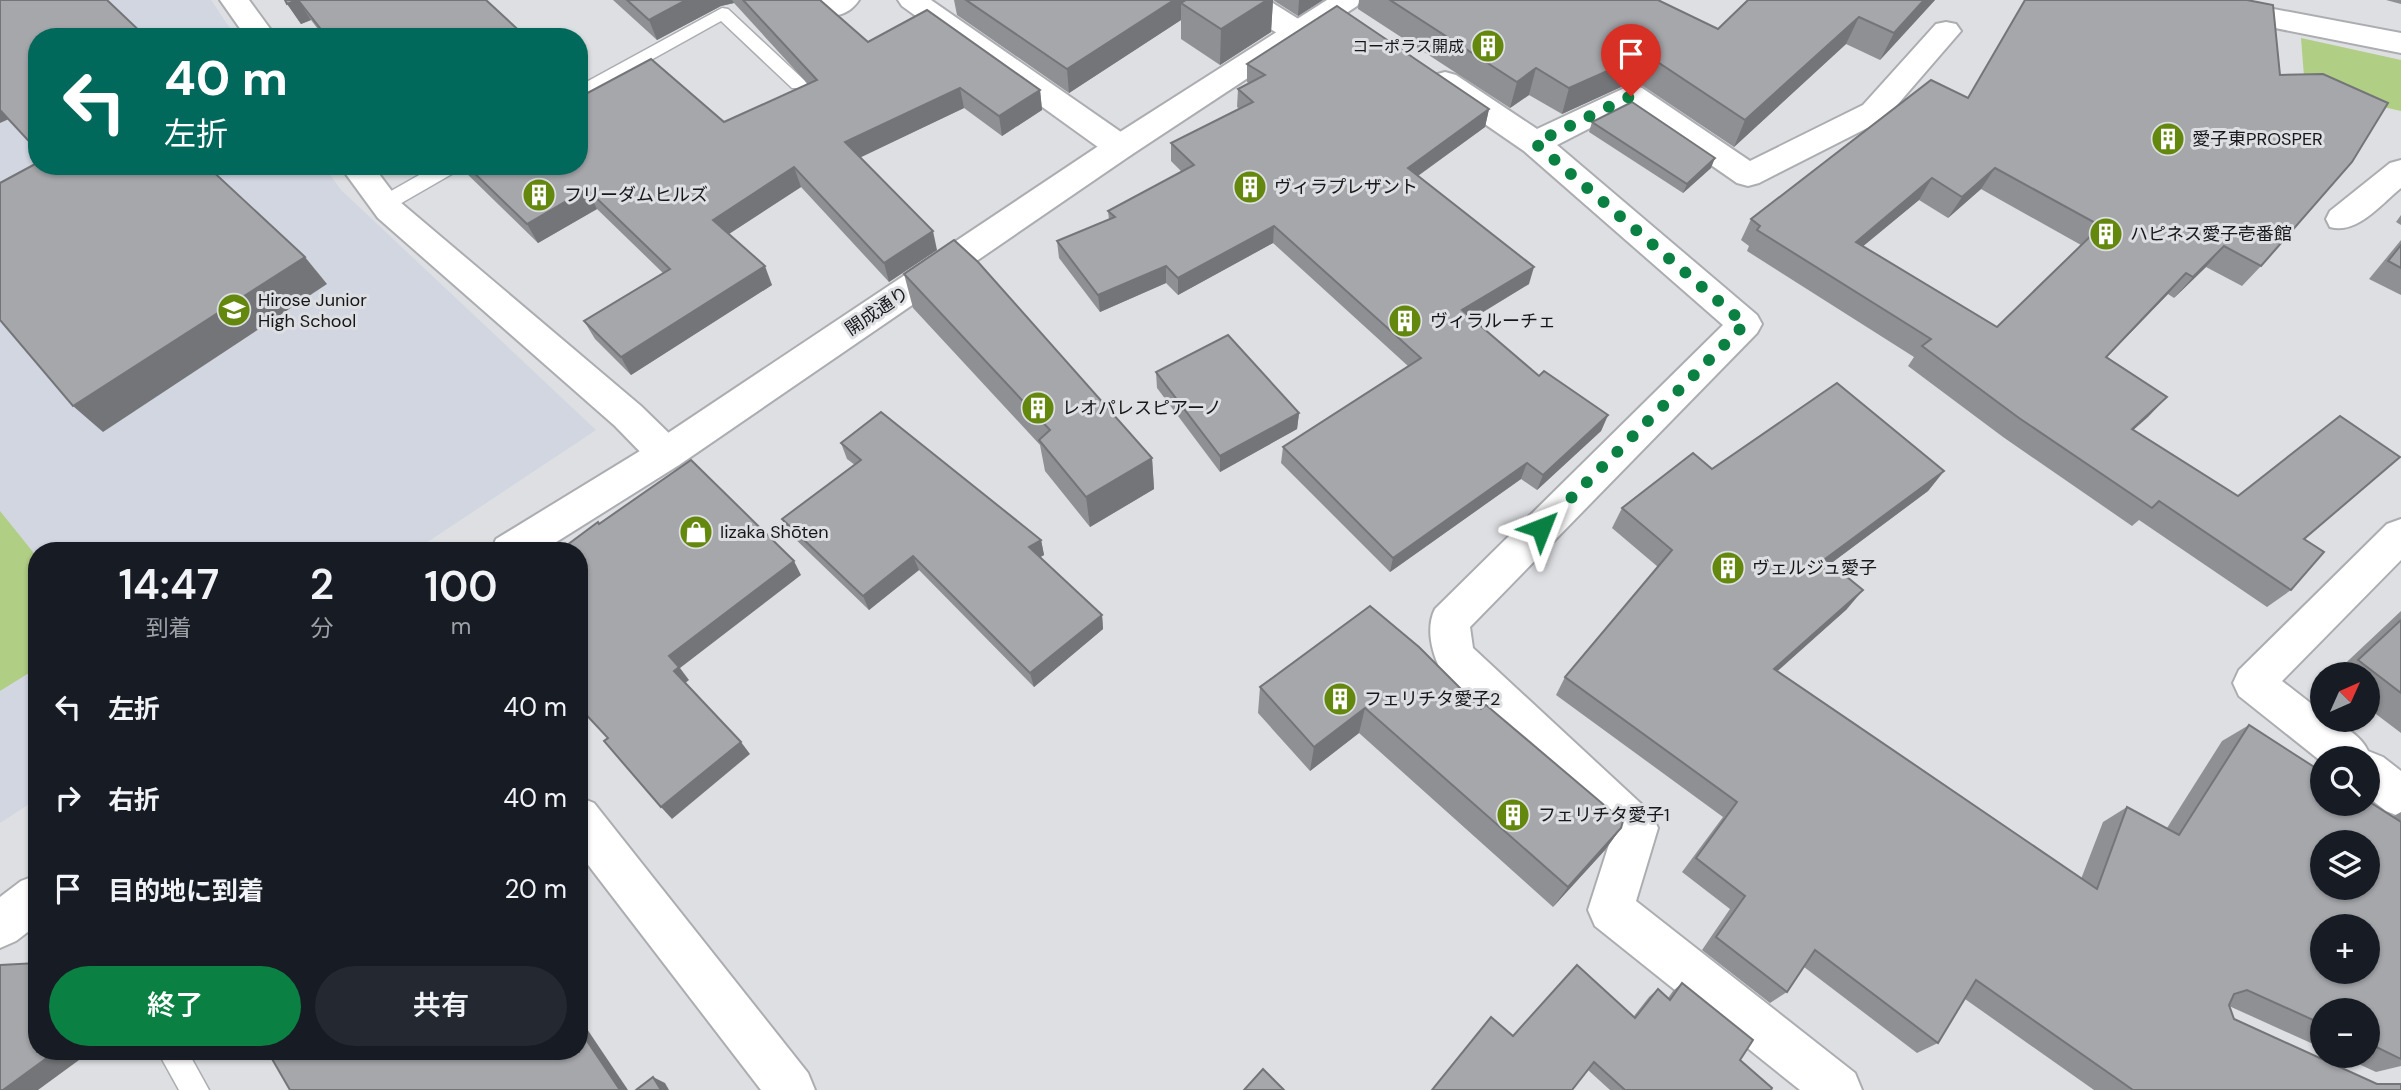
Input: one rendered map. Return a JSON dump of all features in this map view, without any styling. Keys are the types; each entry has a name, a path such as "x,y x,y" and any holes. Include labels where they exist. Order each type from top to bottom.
{"street":[{"path":"233,0 254,28"},
{"path":"821,0 830,8 845,0"},
{"path":"912,0 1120,147"},
{"path":"1248,0 1298,32"},
{"path":"2179,0 2401,43"},
{"path":"1341,4 1369,30"},
{"name":"開成通り","path":"524,542 666,454 1120,147 1341,4"},
{"path":"1535,143 1631,96 1748,175 1874,112 1946,31"},
{"path":"1413,60 1535,143 1745,324 1448,621 1454,656 1636,828 1611,910 1838,1090"},
{"path":"2342,219 2401,172"},
{"path":"363,175 384,204 628,416 666,454"},
{"path":"2334,746 2253,683 2401,535"},
{"path":"2380,780 2401,797"},
{"path":"588,830 790,1090"},
{"path":"0,925 28,904"}],"lane":[{"path":"588,89 722,13 798,84"},
{"path":"384,204 434,175"},
{"path":"177,1060 195,1090"}],"shaded area":[{"name":"Hirose Junior High School","path":"0,0 211,0 230,28 28,28 28,175 330,175 341,190 596,430 428,542 28,542 28,805 0,823"}],"green space":[{"path":"2301,38 2401,60 2401,111 2305,89"},
{"path":"0,511 28,546 28,674 0,691"}],"building":[{"path":"0,0 107,0 137,28 28,28 28,140 0,110"},
{"path":"298,0 486,0 516,28 320,28"},
{"path":"627,0 686,0 649,20"},
{"path":"743,0 820,0 868,42 927,10 1040,90 999,116 960,88 845,142 933,231 884,263 794,167 713,220 765,266 621,357 584,321 670,269 587,189 527,224 476,175 588,175 588,93 651,59 724,122 817,80"},
{"path":"966,0 1174,0 1067,69"},
{"path":"1186,0 1267,0 1221,29 1181,3"},
{"path":"1390,0 1658,0 1718,29 1748,0 1924,0 1894,33 1859,17 1745,120 1653,59 1641,56 1569,88 1536,68 1517,82"},
{"path":"2025,0 2247,0 2273,5 2280,75 2323,74 2388,103 2352,162 2261,266 2224,246 2193,277 2186,273 2106,357 2167,397 2132,429 2238,496 2340,416 2400,457 2304,539 2324,552 2291,590 2159,501 2152,508 2019,418 1922,346 1931,339 1757,230 1760,226 1751,219 1931,80 1968,98","holes":["1995,168 2101,226 1997,327 1856,242 1932,178 1962,197"]},
{"path":"1337,6 1489,109 1408,168 1534,267 1462,310 1539,376 1544,371 1608,415 1543,475 1527,463 1393,558 1283,447 1421,358 1274,226 1178,278 1166,266 1098,295 1057,241 1115,217 1108,211 1194,165 1171,143 1253,102 1238,89 1265,75 1247,64"},
{"path":"1632,102 1715,158 1687,184 1592,122"},
{"path":"28,168 28,175 217,175 305,257 73,406 0,320 0,183"},
{"path":"954,240 978,262 1152,458 1086,497 1039,440 1050,430 904,274"},
{"path":"2401,245 2401,268 2388,261"},
{"path":"1228,335 1299,413 1220,456 1156,372"},
{"path":"1837,383 1944,471 1825,559 1863,590 1774,669 2097,889 2127,807 2179,835 2249,725 2310,764 2310,816 2380,816 2380,809 2401,822 2401,1059 2380,1049 2380,998 2310,998 2310,1019 2247,990 2234,994 2229,1005 2234,1019 2310,1054 2310,1068 2342,1068 2377,1084 2401,1084 2401,1090 2133,1090 1976,980 1938,1043 1815,950 1787,992 1716,937 1745,896 1696,858 1737,802 1565,677 1672,550 1622,508 1693,453 1712,469"},
{"path":"881,412 1041,540 1029,547 1102,615 1030,673 913,556 863,596 782,519 861,460 841,443"},
{"path":"691,460 794,561 669,656 679,667 674,671 741,742 661,807 604,741 608,738 588,717 588,542 571,542 598,522 599,524"},
{"path":"1370,606 1419,647 1481,709 1486,705 1623,821 1621,828 1568,887 1365,708 1314,747 1260,687"},
{"path":"2401,620 2401,693 2380,677 2380,662 2358,660"},
{"path":"28,963 28,1060 44,1060 3,1090 0,1090 0,965"},
{"path":"1577,965 1635,1018 1658,989 1670,1000 1682,983 1753,1040 1740,1060 1772,1088 1771,1090 1625,1090 1594,1062 1572,1090 1432,1090 1491,1017 1513,1036"},
{"path":"588,1042 620,1090 290,1090 273,1060 588,1060"},
{"path":"1263,1069 1284,1090 1244,1090"},
{"path":"653,1077 661,1090 636,1090"}],"place":[{"name":"コーポラス開成","path":"1488,46"},
{"name":"愛子東PROSPER","path":"2168,139"},
{"name":"ヴィラプレザント","path":"1250,187"},
{"name":"フリーダムヒルズ","path":"539,195"},
{"name":"ハピネス愛子壱番館","path":"2106,234"},
{"name":"Hirose Junior High School","path":"234,310"},
{"name":"ヴィラルーチェ","path":"1405,321"},
{"name":"レオパレスピアーノ","path":"1038,408"},
{"name":"Iizaka Shōten","path":"696,532"},
{"name":"ヴェルジュ愛子","path":"1728,568"},
{"name":"フェリチタ愛子2","path":"1340,699"},
{"name":"フェリチタ愛子1","path":"1513,815"}],"route":[{"path":"1541,528 1745,324 1535,143 1631,96"}]}
